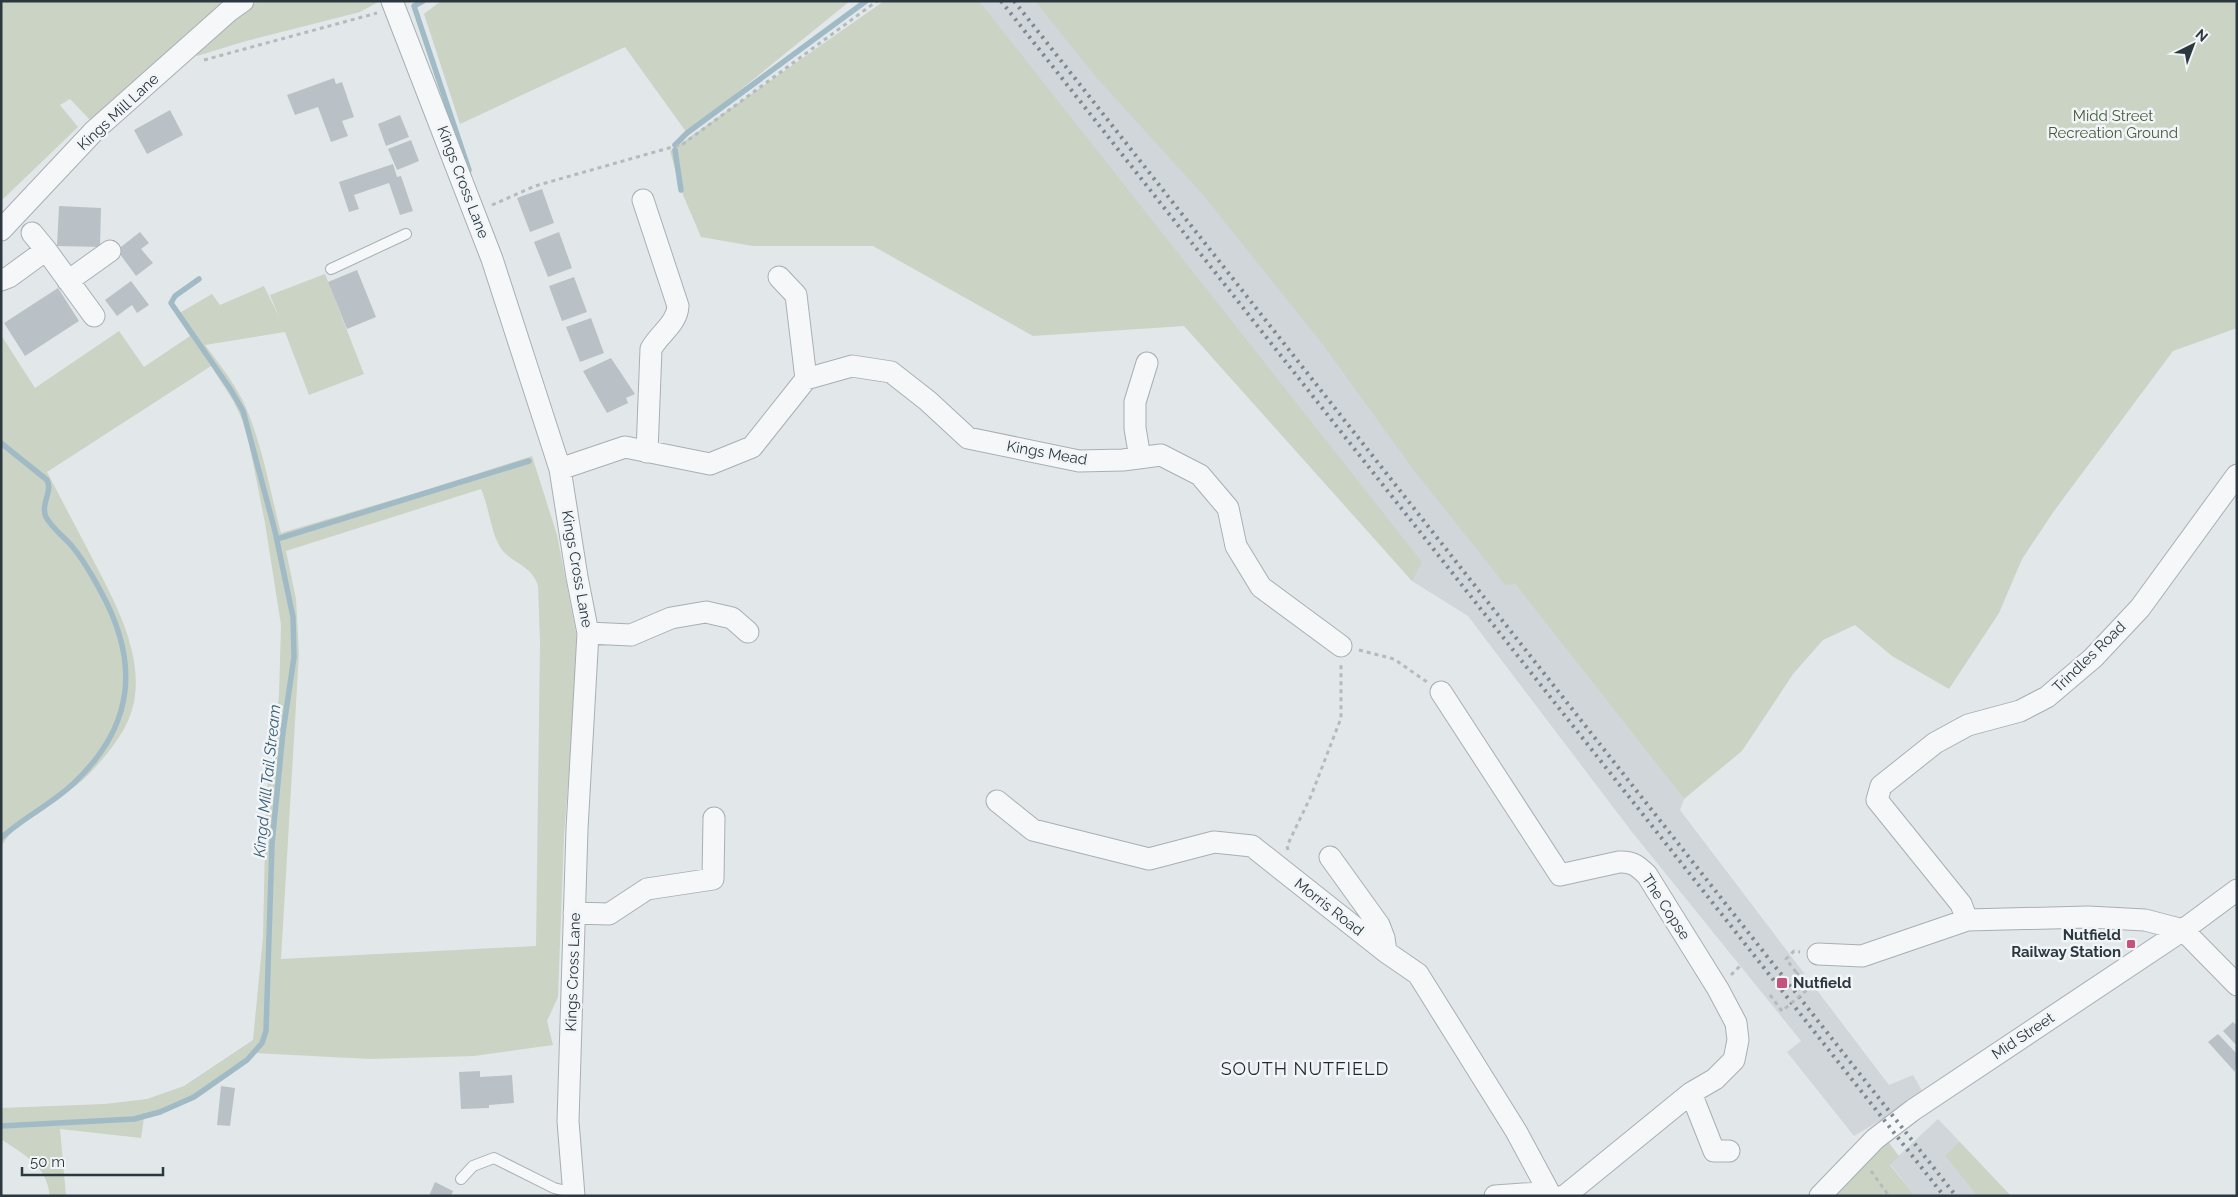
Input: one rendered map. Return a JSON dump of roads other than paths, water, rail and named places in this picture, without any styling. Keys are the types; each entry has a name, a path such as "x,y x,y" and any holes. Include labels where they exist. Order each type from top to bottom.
{"street":[{"name":"Kings Mill Lane","path":"1,230 95,130 242,1"},
{"name":"Kings Cross Lane","path":"397,3 495,266 560,469 588,633 574,913 568,1121 574,1194"},
{"path":"643,200 678,306 678,314 674,321 656,340 651,349 647,452"},
{"path":"32,233 94,316"},
{"path":"1,280 9,277 46,250"},
{"path":"68,281 110,251"},
{"path":"560,469 625,447 710,464 752,447 806,379 796,295 779,277"},
{"path":"1140,458 1135,428 1135,402 1147,363"},
{"name":"Kings Mead","path":"806,379 852,366 891,372 928,401 968,438 1079,461 1140,458 1160,455 1200,475 1228,508 1236,546 1261,587 1342,646"},
{"name":"Trindles Road","path":"1967,920 1961,904 1877,800 1881,786 1935,744 1968,725 2020,712 2047,697 2093,658 2140,608 2237,475"},
{"path":"588,633 632,636 671,618 706,612 732,618 748,632"},
{"name":"The Copse","path":"1441,692 1560,875 1619,862 1628,862 1639,866 1718,989 1736,1023 1738,1040 1734,1060 1715,1079 1691,1093"},
{"name":"Morris Road","path":"997,801 1033,830 1148,859 1214,842 1252,846 1386,952 1418,974 1516,1131 1551,1196"},
{"path":"574,913 609,914 647,889 713,879 714,818"},
{"path":"1330,856 1379,925 1384,938 1386,952"},
{"name":"Mid Street","path":"1820,1196 1875,1139 1913,1110 2183,930 2237,890"},
{"path":"1818,954 1862,956 1967,920 2088,917 2145,920 2183,930 2237,985"},
{"path":"1563,1196 1691,1093 1714,1151 1729,1152"},
{"path":"1495,1196 1539,1193 1546,1196"}],"lane":[{"path":"331,269 406,234"},
{"path":"461,1179 473,1166 494,1158 554,1188 574,1194"}],"waterway":[{"path":"423,1 414,6 469,170"},
{"path":"675,145 687,133 866,1"},
{"path":"675,150 681,190"},
{"name":"Kingd Mill Tail Stream","path":"1,1126 134,1119 160,1112 194,1097 247,1060 262,1043 266,1031 272,844 283,732 294,657 293,617 275,531 243,411 231,390 171,303 175,296 199,279"},
{"path":"1,443 47,480 49,489 44,507 46,517 51,525 71,545 100,590 113,617 121,642 125,667 125,692 120,715 109,738 94,761 65,791 1,838"},
{"path":"277,539 529,461"}],"railway":[{"path":"1001,1 1944,1196"},
{"path":"1014,1 1956,1196"}],"place":[{"name":"Nutfield Railway Station","path":"2131,944"},
{"name":"Nutfield","path":"1782,983"}],"district":[{"name":"SOUTH NUTFIELD","path":"1305,1068"}],"park label":[{"name":"Midd Street Recreation Ground","path":"2113,124"}]}
